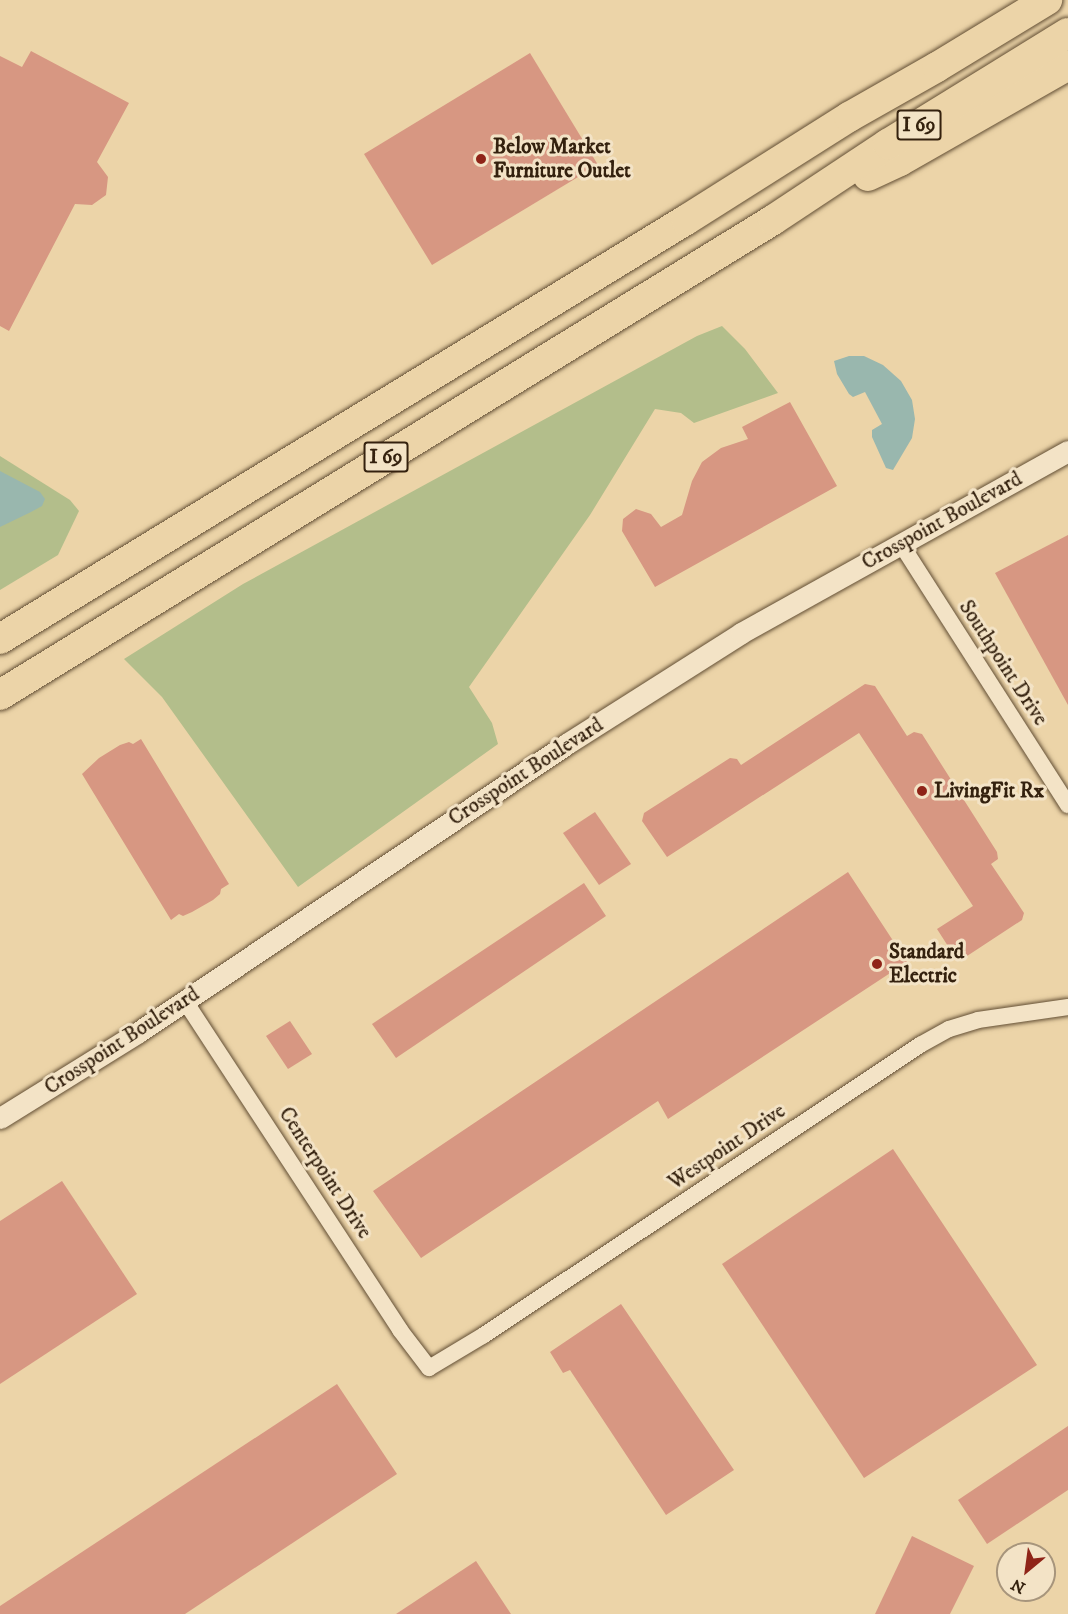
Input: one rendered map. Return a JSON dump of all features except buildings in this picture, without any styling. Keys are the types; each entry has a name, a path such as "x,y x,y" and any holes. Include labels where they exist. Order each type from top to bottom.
{"highway":[{"path":"849,117 928,49 1007,0"},
{"name":"I 69","path":"0,639 686,220 849,117 1047,0"},
{"name":"I 69","path":"0,695 773,220 888,144 1068,33"},
{"path":"773,220 900,161 1068,65"}],"street":[{"name":"Crosspoint Boulevard","path":"0,1118 185,1001 574,739 741,633 1068,451"},
{"name":"Southpoint Drive","path":"901,544 1068,805"},
{"name":"Centerpoint Drive","path":"185,1001 400,1330 429,1368"},
{"name":"Westpoint Drive","path":"429,1368 484,1335 644,1230 920,1045 949,1029 978,1020 1068,1007"}],"green space":[{"path":"722,326 745,349 778,393 694,423 681,413 655,409 590,515 469,687 492,723 498,744 298,887 162,697 124,659 243,584 697,336"},
{"path":"0,456 70,500 79,511 58,555 0,590"}],"water":[{"path":"849,356 864,356 883,365 901,381 912,400 915,419 912,438 893,470 886,468 872,437 872,430 882,424 865,392 853,397 837,374 834,361"},
{"path":"0,471 40,492 45,499 42,506 0,527"}],"place":[{"name":"Below Market Furniture Outlet","path":"481,159"},
{"name":"LivingFit Rx","path":"922,791"},
{"name":"Standard Electric","path":"877,964"}]}
